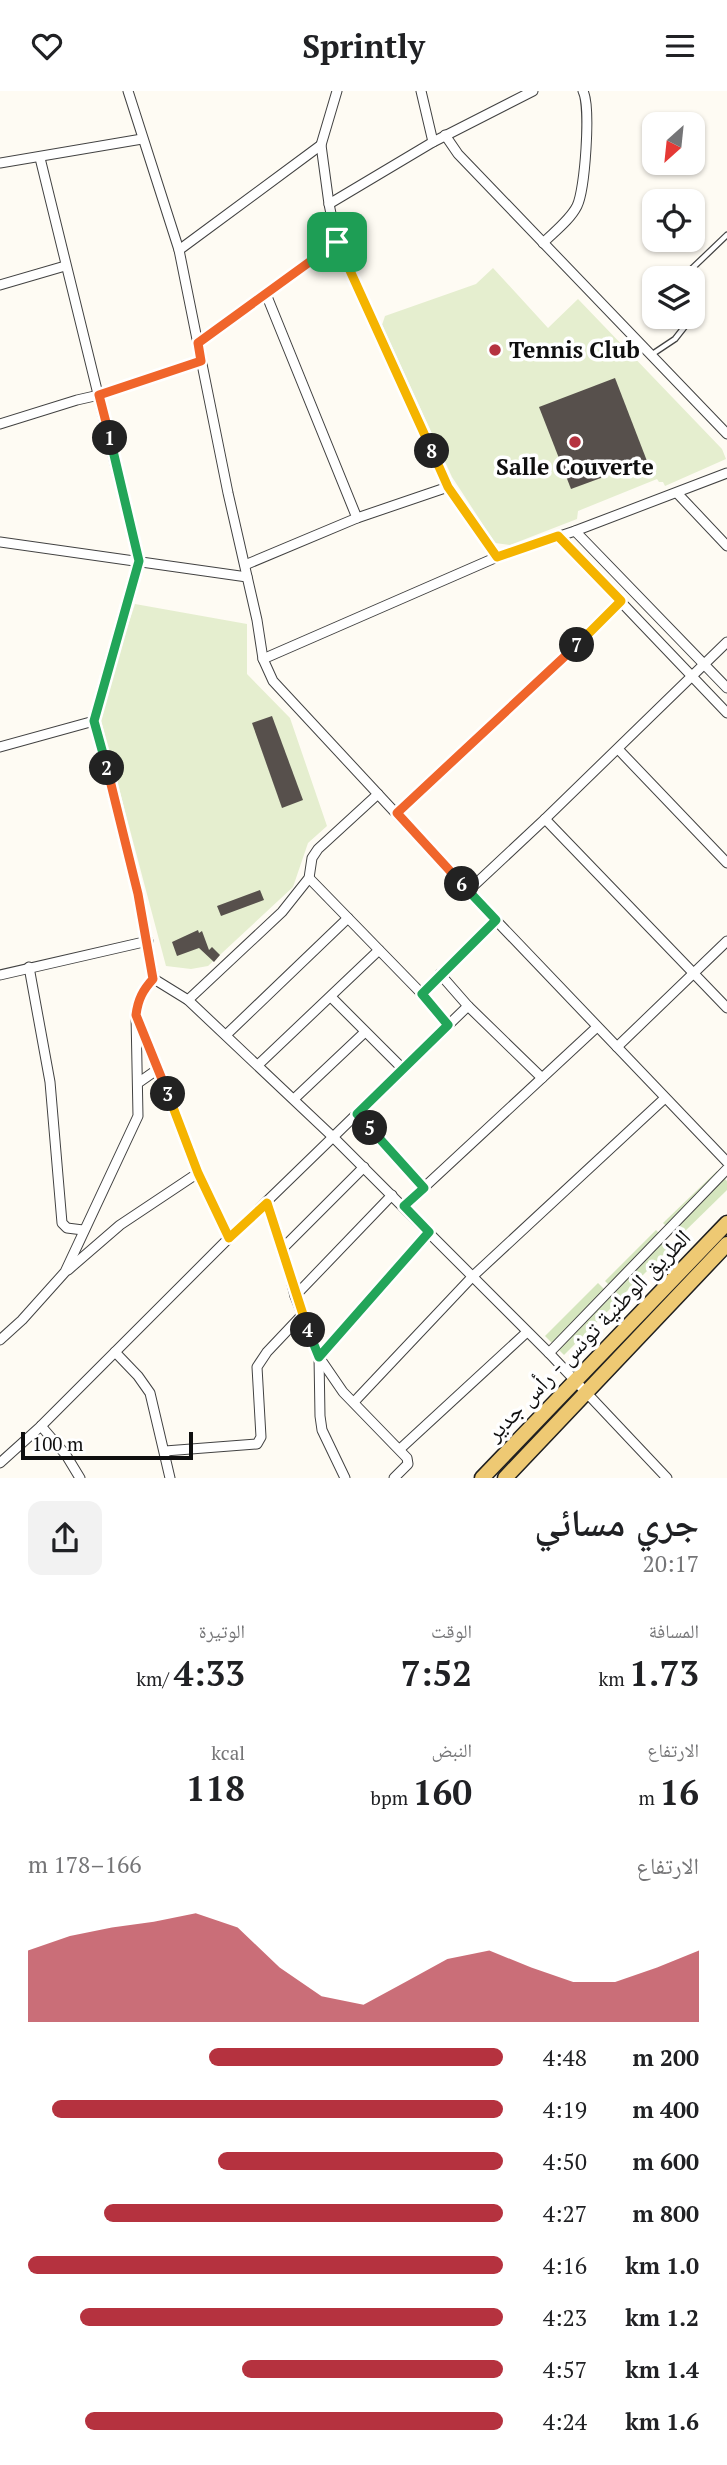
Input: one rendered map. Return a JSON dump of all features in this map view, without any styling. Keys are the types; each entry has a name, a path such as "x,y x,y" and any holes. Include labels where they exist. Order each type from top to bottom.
{"main road":[{"name":"الطريق الوطنية تونس - رأس جدير","path":"505,1478 581,1386 727,1223"},
{"name":"الطريق الوطنية تونس - رأس جدير","path":"482,1478 727,1244"}],"street":[{"path":"128,91 179,250 263,659 273,681 468,891 727,1162"},
{"path":"337,91 321,145 337,242 448,487 497,557"},
{"path":"421,91 433,142"},
{"path":"543,243 573,212 581,193 588,109 583,91"},
{"path":"329,204 445,135 529,92"},
{"path":"445,135 458,154 727,434"},
{"path":"0,163 142,139"},
{"path":"179,250 321,145"},
{"path":"40,158 139,561 94,721 148,941 153,979 144,989 136,1015 138,1116 65,1272"},
{"path":"198,343 337,242"},
{"path":"0,285 65,266"},
{"path":"266,294 357,518"},
{"path":"0,424 201,361"},
{"path":"263,659 497,557 575,531 727,473"},
{"path":"245,565 357,518 448,487"},
{"path":"677,493 727,546"},
{"path":"575,531 727,688"},
{"path":"558,536 727,713"},
{"path":"0,542 247,577"},
{"path":"397,813 621,601"},
{"path":"468,891 727,642"},
{"path":"0,747 94,721"},
{"path":"618,749 727,863"},
{"path":"188,1000 282,912 309,878 309,868 318,849 378,794"},
{"path":"545,819 727,1008"},
{"path":"309,878 422,994 448,1025"},
{"path":"226,1035 348,918"},
{"path":"422,994 496,920"},
{"path":"0,975 148,941"},
{"path":"617,1048 727,941"},
{"path":"258,1065 379,950"},
{"path":"29,967 51,1082 62,1223 68,1228 83,1230"},
{"path":"440,974 468,1006 542,1079"},
{"path":"153,979 188,1000 364,1167 549,1353 667,1478"},
{"path":"331,997 403,1069"},
{"path":"0,1463 41,1426 229,1238 468,1006"},
{"path":"136,1015 198,1173 229,1238"},
{"path":"404,1206 597,1027"},
{"path":"294,1100 365,1032"},
{"path":"138,1083 158,1069"},
{"path":"354,1402 473,1276 665,1098"},
{"path":"357,1114 424,1188"},
{"path":"283,1248 364,1167"},
{"path":"549,1353 727,1169"},
{"path":"0,1340 65,1272 120,1224 198,1173"},
{"path":"295,1296 392,1195"},
{"path":"267,1203 283,1248 295,1296 319,1357 334,1382 400,1448 409,1462 394,1478"},
{"path":"345,1478 322,1430 319,1357 429,1232"},
{"path":"164,1451 257,1444 261,1437 257,1367 267,1352 302,1315"},
{"path":"400,1448 527,1332"},
{"path":"115,1352 147,1387 170,1478"},
{"path":"41,1426 66,1455 80,1478"}],"lane":[{"path":"695,266 727,235"},
{"path":"650,355 675,339 682,329"}],"green space":[{"name":"Salle Couverte","path":"493,268 548,328 578,299 722,449 726,459 665,486 657,479 578,511 577,519 510,545 495,543 452,477 382,325 385,316 476,284"},
{"path":"135,604 247,624 247,674 290,718 327,826 308,843 293,887 208,966 191,969 166,966 99,713"},
{"path":"717,1171 727,1181 727,1190 678,1238 663,1223"},
{"path":"656,1230 672,1246 621,1297 605,1281"},
{"path":"598,1283 617,1302 564,1355 545,1336"}],"building":[{"path":"615,378 647,461 571,489 539,407"},
{"path":"272,716 303,800 282,808 252,723"},
{"path":"260,890 264,900 221,916 217,906"},
{"path":"198,930 199,933 202,931 209,950 212,947 220,955 214,962 199,948 177,956 172,942"}],"place":[{"name":"Tennis Club","path":"495,350"},
{"name":"Salle Couverte","path":"575,442"}],"route":[{"path":"337,242 448,487 497,557 558,536 621,601 397,813 496,920 422,994 448,1025 357,1114 424,1188 404,1206 429,1232 319,1357 295,1296 283,1248 267,1203 229,1238 198,1173 136,1015 144,989 153,979 148,941 94,721 139,561 99,395 201,361 198,343 337,242"}]}
